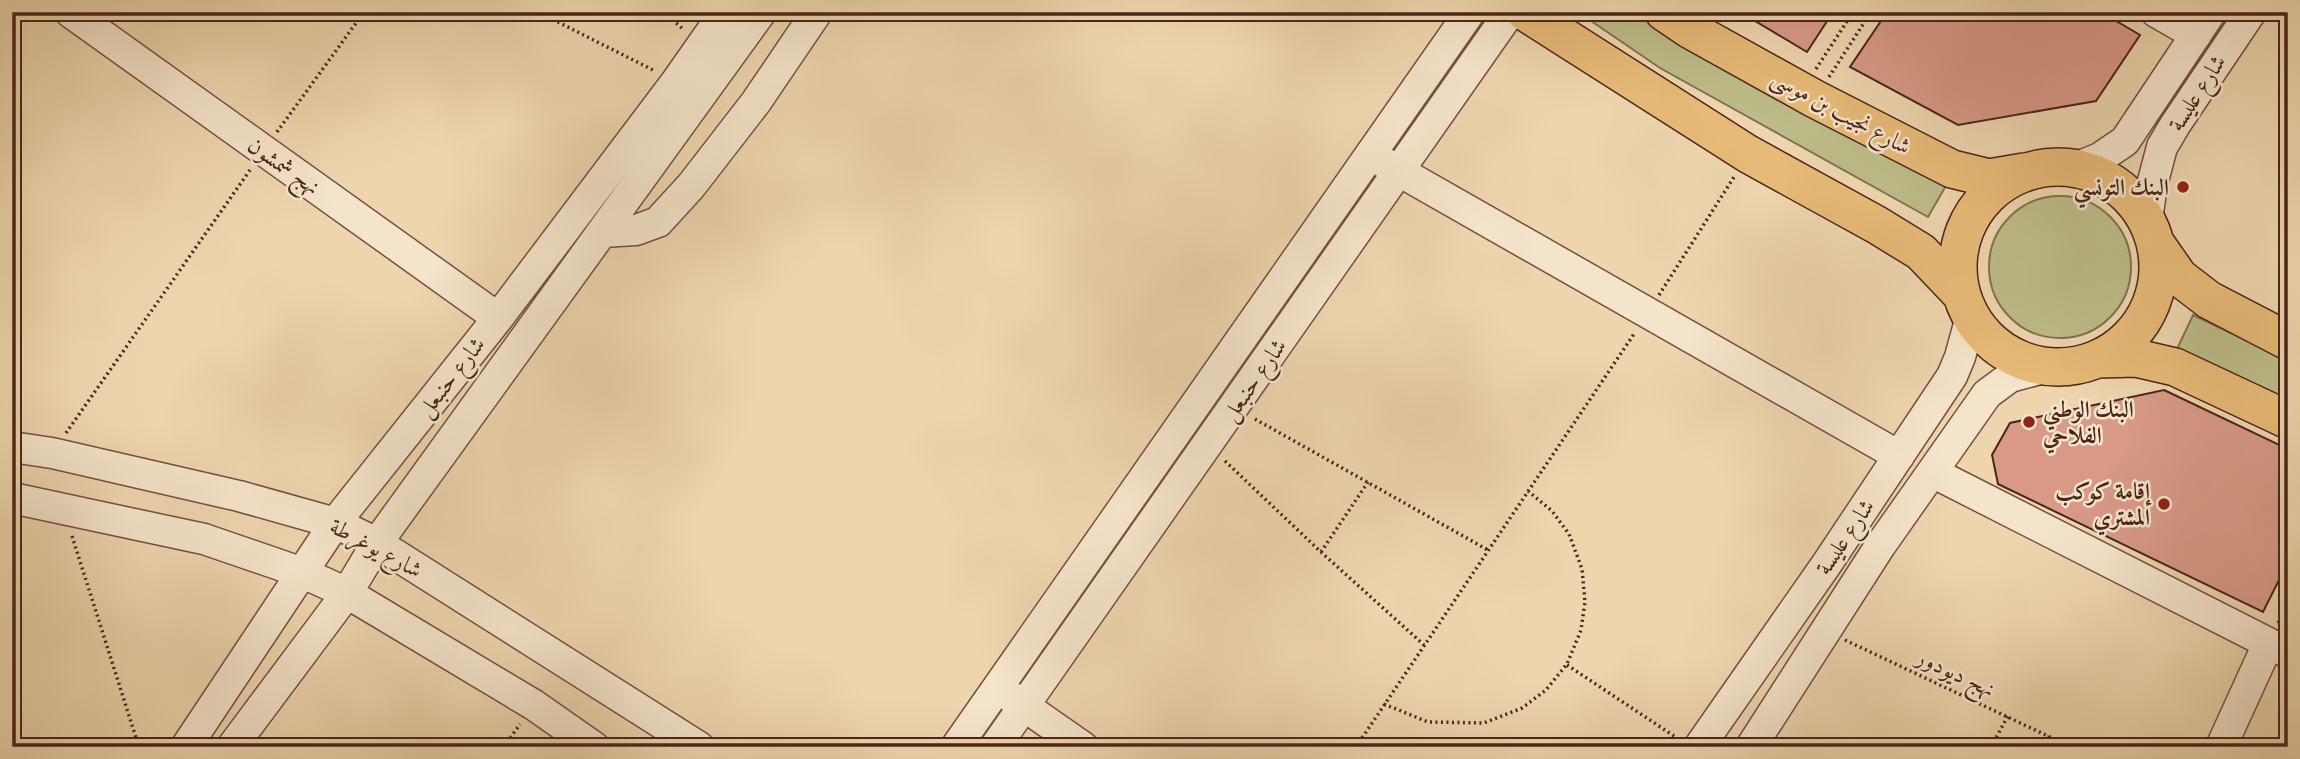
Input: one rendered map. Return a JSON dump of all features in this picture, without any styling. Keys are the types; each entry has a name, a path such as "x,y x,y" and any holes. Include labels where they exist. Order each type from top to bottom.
{"main road":[{"path":"1525,12 1748,154 1921,252 1991,341 2017,359 2046,367 2073,366 2098,359 2136,358 2175,367 2288,420"},
{"name":"شارع نجيب بن موسى","path":"1664,12 1689,29 1808,95 1952,169 1989,178 2028,172"},
{"path":"1966,306 1958,269 1961,243 1970,219 1985,198 2005,183 2028,172 2051,168 2073,169 2096,175 2116,186 2133,201 2179,277 2209,300 2288,341"},
{"path":"2098,359 2127,340 2148,312 2158,279 2151,232"}],"street":[{"name":"نهج شمشون","path":"70,12 498,318"},
{"name":"شارع حنبعل","path":"186,747 335,523 498,318 676,82 725,12"},
{"name":"شارع حنبعل","path":"232,747 347,593 377,543 761,12"},
{"path":"602,232 636,230 658,222 691,186 756,102 817,12"},
{"name":"شارع حنبعل","path":"956,747 1470,12"},
{"name":"شارع حنبعل","path":"995,747 1510,12"},
{"path":"2156,12 2204,24"},
{"name":"شارع عليسة","path":"2151,232 2152,185 2162,147 2251,12"},
{"name":"شارع عليسة","path":"2073,169 2100,159 2125,141 2204,24"},
{"path":"1371,155 1899,456"},
{"name":"شارع عليسة","path":"1703,741 1952,376 1961,357 1966,306"},
{"name":"شارع عليسة","path":"1751,747 1825,631 1987,394 2010,377 2046,367"},
{"name":"شارع يوغرطة","path":"12,447 51,453 239,496 335,523 377,543 699,747"},
{"path":"1932,472 2278,649 2221,747"},
{"path":"12,498 204,539 303,573 347,593 534,705 594,747"},
{"path":"998,688 1083,747"}],"path":[{"path":"51,453 364,12"},
{"path":"539,12 676,82"},
{"path":"1808,95 1853,12"},
{"path":"1808,95 1871,12"},
{"path":"1356,747 1648,314 1748,154"},
{"path":"1234,408 1488,550"},
{"path":"1209,445 1424,645"},
{"path":"1321,552 1368,482"},
{"path":"1384,704 1428,722 1484,723 1522,708 1546,690 1567,664 1581,630 1585,602 1582,569 1569,534 1552,510 1528,491"},
{"path":"63,507 139,747"},
{"name":"نهج ديودور","path":"1825,631 2071,747"},
{"path":"1567,664 1703,741"},
{"path":"1992,747 2008,716"},
{"path":"2044,747 2049,736"}],"green space":[{"path":"1578,12 1636,12 1677,42 1947,184 1928,217 1660,68"},
{"path":"2060,196 2087,201 2110,217 2126,240 2131,267 2126,294 2110,317 2087,333 2060,338 2033,333 2010,317 1994,294 1989,267 1994,240 2010,217 2033,201"},
{"path":"2193,315 2288,360 2288,401 2177,349"}],"building":[{"path":"1740,12 1833,12 1807,52"},
{"path":"1887,12 2101,12 2140,35 2096,101 1958,125 1850,67"},
{"name":"إقامة كوكب المشتري","path":"2164,390 2288,449 2288,562 2263,612 1998,484 1992,455 2010,423"}],"place":[{"name":"البنك التونسي","path":"2183,187"},
{"name":"البنك الوطني الفلاحي","path":"2029,422"},
{"name":"إقامة كوكب المشتري","path":"2164,504"}]}
